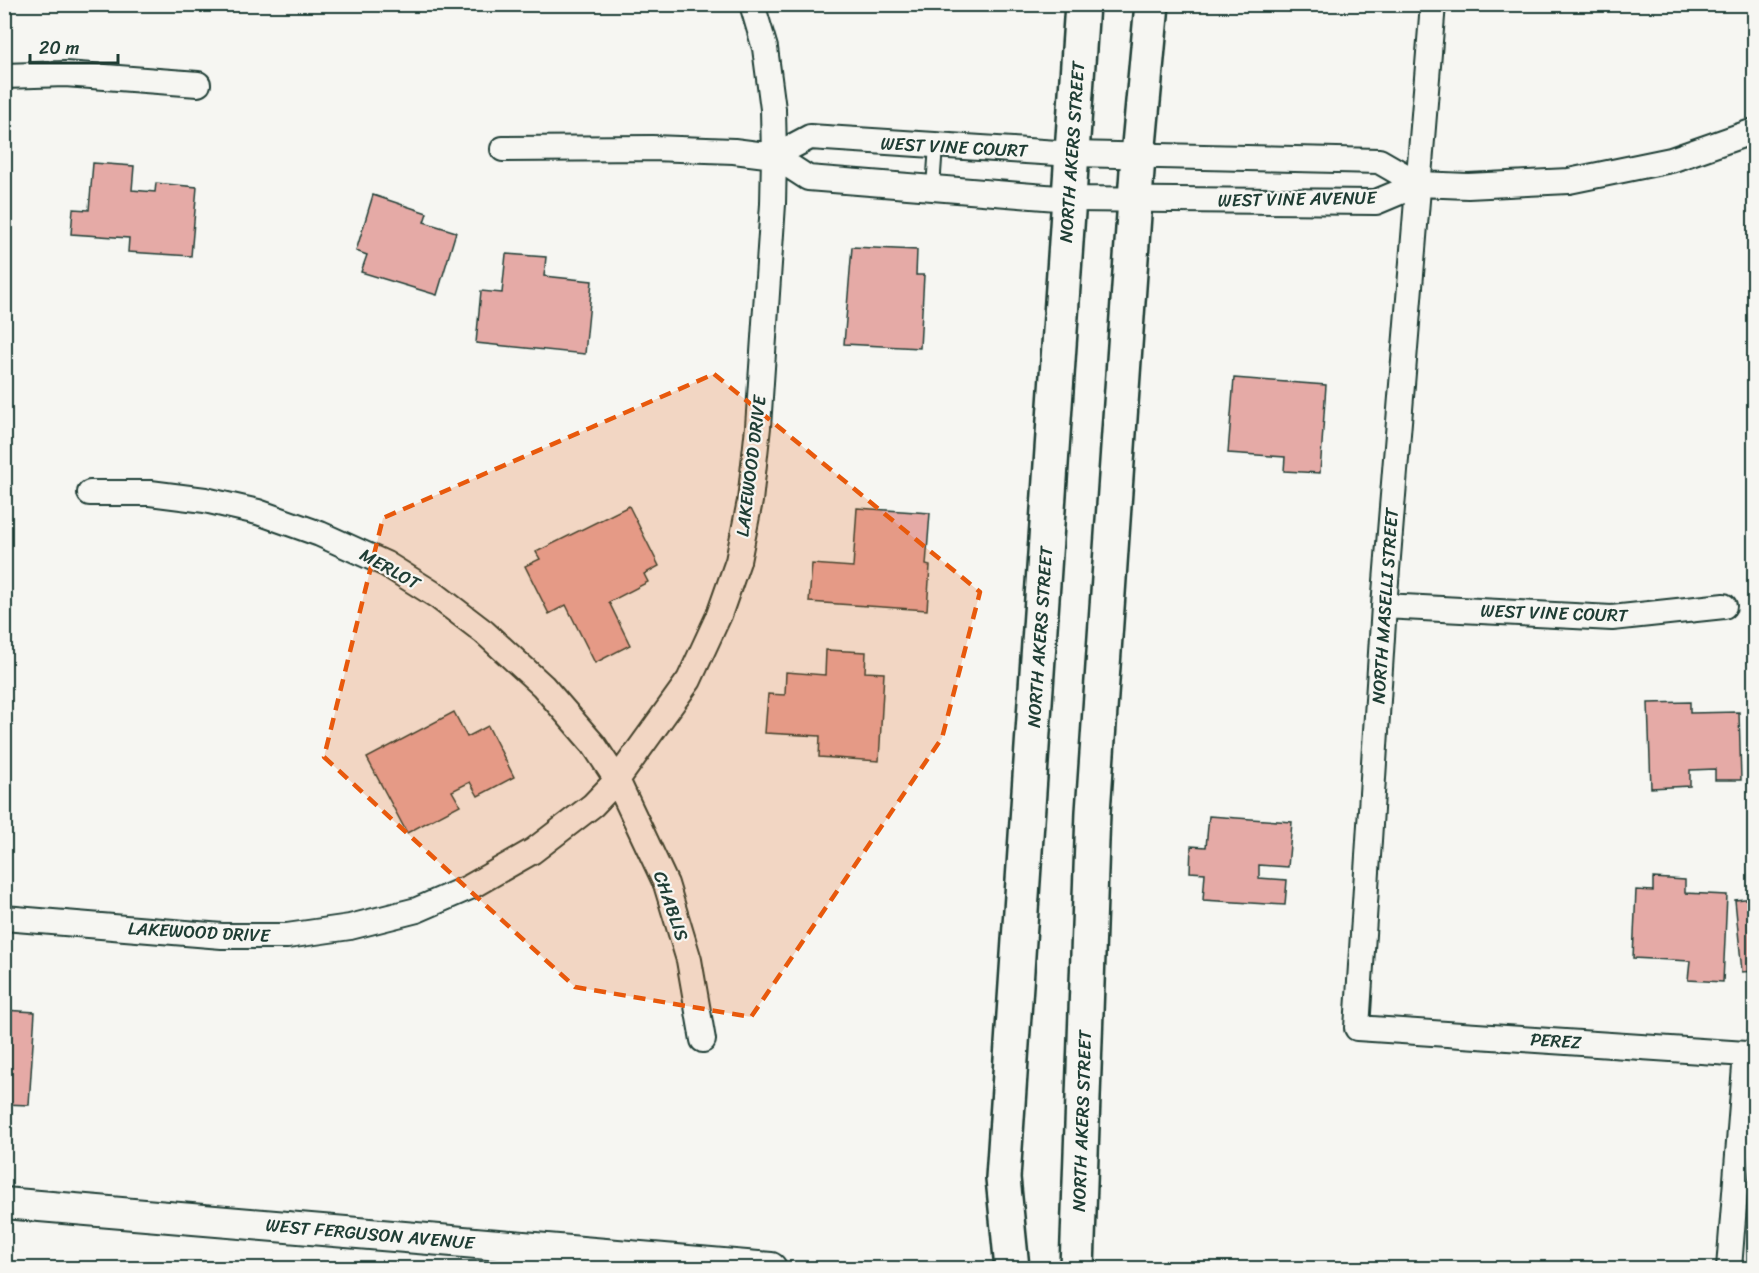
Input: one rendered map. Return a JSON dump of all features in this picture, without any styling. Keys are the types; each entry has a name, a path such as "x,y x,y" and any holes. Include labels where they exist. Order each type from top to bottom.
{"main road":[{"name":"NORTH AKERS STREET","path":"1012,1269 1003,1178 1082,4"},
{"name":"NORTH AKERS STREET","path":"1077,1269 1093,812 1138,156 1152,4"}],"street":[{"name":"LAKEWOOD DRIVE","path":"4,918 222,936 287,936 350,927 417,910 470,887 534,851 592,805 617,780 689,680 719,615 738,561 750,501 758,427 773,204 774,156 773,109 765,48 752,4"},
{"name":"NORTH MASELLI STREET","path":"1357,1028 1384,606 1433,4"},
{"path":"4,76 65,74 129,77 198,84"},
{"path":"1419,184 1468,186 1569,181 1671,160 1755,131"},
{"name":"WEST VINE COURT","path":"774,156 810,137 1138,156"},
{"path":"503,149 652,148 734,151 774,156 808,178 1070,199 1136,199"},
{"name":"WEST VINE AVENUE","path":"1138,156 1379,161 1419,184"},
{"name":"WEST VINE AVENUE","path":"1136,199 1376,202 1419,184"},
{"name":"MERLOT","path":"90,493 150,493 205,500 258,512 320,534 386,564 437,596 484,632 543,686 594,745 617,780"},
{"name":"WEST VINE COURT","path":"1384,606 1612,618 1724,606"},
{"name":"CHABLIS","path":"617,780 666,884 689,960 703,1040"},
{"name":"PEREZ","path":"1357,1028 1750,1053"},
{"path":"1729,1269 1750,1053"},
{"name":"WEST FERGUSON AVENUE","path":"4,1203 771,1269"}],"lane":[{"path":"933,187 936,146"}],"highlighted area":[{"path":"714,374 980,592 942,738 751,1017 575,987 324,757 383,518"}],"building":[{"path":"93,163 134,166 132,190 155,192 156,183 197,187 191,256 128,252 129,238 71,234 73,209 89,210"},
{"path":"373,195 427,213 424,222 456,232 437,295 361,272 367,255 356,251"},
{"path":"852,247 917,250 916,275 924,275 920,348 844,344"},
{"path":"506,254 546,257 544,276 592,281 585,354 476,343 481,291 502,293"},
{"path":"1234,378 1326,385 1320,473 1284,471 1285,457 1228,453"},
{"path":"629,506 659,566 644,574 648,582 609,602 630,645 595,663 566,605 549,614 525,566 540,559 536,552"},
{"path":"857,508 930,513 926,565 930,566 927,610 809,602 812,564 853,567"},
{"path":"826,650 866,652 865,672 884,673 879,761 819,757 820,736 765,733 768,694 785,695 786,672 825,675"},
{"path":"1690,702 1690,713 1739,712 1741,780 1715,780 1715,769 1690,770 1690,786 1651,788 1648,703"},
{"path":"454,712 467,737 488,726 514,777 478,796 470,782 452,791 460,805 407,833 367,758"},
{"path":"1209,816 1292,822 1288,867 1259,865 1259,878 1287,880 1285,905 1203,900 1205,873 1190,872 1191,846 1206,847"},
{"path":"1653,878 1685,880 1685,893 1727,895 1723,982 1688,980 1690,961 1633,958 1636,890 1653,891"},
{"path":"1754,898 1754,971 1742,972 1735,900"},
{"path":"4,1010 35,1012 29,1105 4,1104"}]}
